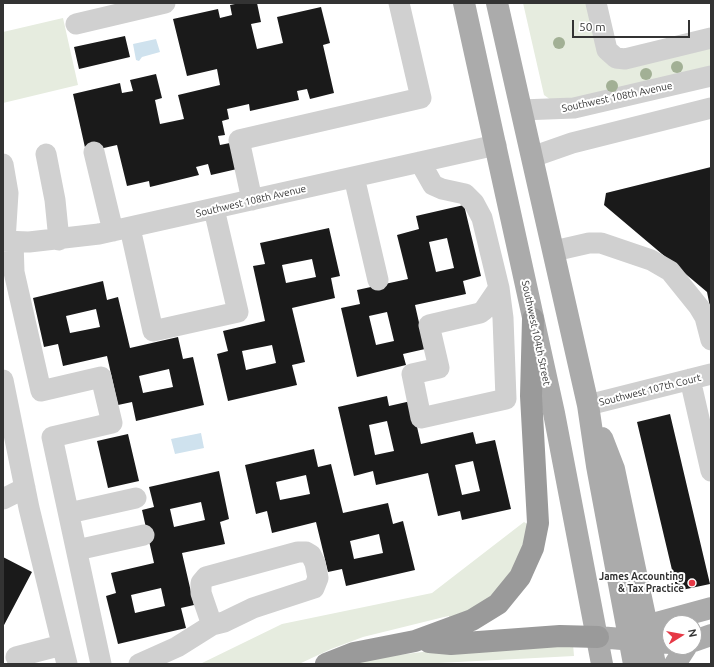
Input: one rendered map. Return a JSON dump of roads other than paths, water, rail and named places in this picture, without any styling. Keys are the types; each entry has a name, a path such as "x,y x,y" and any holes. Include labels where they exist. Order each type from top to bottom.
{"highway":[{"path":"326,664 354,653 415,641 472,620 493,608 513,588 529,559 536,537 538,523 531,396 533,319"},
{"path":"415,641 451,644 560,636 598,637"}],"main road":[{"name":"Southwest 104th Street","path":"464,3 554,413 602,664"},
{"path":"497,3 588,405 597,466 645,636 655,664"},
{"path":"598,637 645,636 711,608"},
{"path":"634,664 645,636"},
{"path":"675,664 681,655"}],"street":[{"path":"76,24 165,3"},
{"path":"252,200 239,140 421,98 399,3"},
{"path":"596,3 607,50 616,58 625,59 711,38"},
{"name":"Southwest 108th Avenue","path":"521,110 574,108 711,76"},
{"path":"532,157 572,142 711,108"},
{"name":"Southwest 108th Avenue","path":"7,241 28,242 59,240 122,229 496,145"},
{"path":"94,152 143,288 153,331 238,312 214,209"},
{"path":"46,154 56,200 59,240"},
{"path":"420,162 433,185 442,189 465,194 477,208 486,232 499,288 503,318 506,399 421,418 412,374 438,368 429,325 480,313 484,310 499,288"},
{"path":"3,164 8,193 7,241 41,391 101,377 112,423 52,437 101,664"},
{"path":"354,177 378,280"},
{"path":"554,251 594,242 610,245 651,260 670,271 699,307 705,317 711,340"},
{"name":"Southwest 107th Court","path":"588,405 711,374"},
{"path":"690,379 711,470"},
{"path":"3,380 25,488 64,655 16,657"},
{"path":"3,499 25,488"},
{"path":"69,513 136,498"},
{"path":"77,550 144,535"},
{"path":"139,664 177,647 212,625 224,622 253,608 314,588 318,578 315,560 312,555 306,552 298,552 206,577 201,583 200,593 212,625"}],"water":[{"path":"156,39 160,52 142,57 139,61 136,60 133,44"},
{"path":"201,433 204,448 175,454 171,439"}],"place":[{"name":"James Accounting & Tax Practice","path":"692,583"}]}
